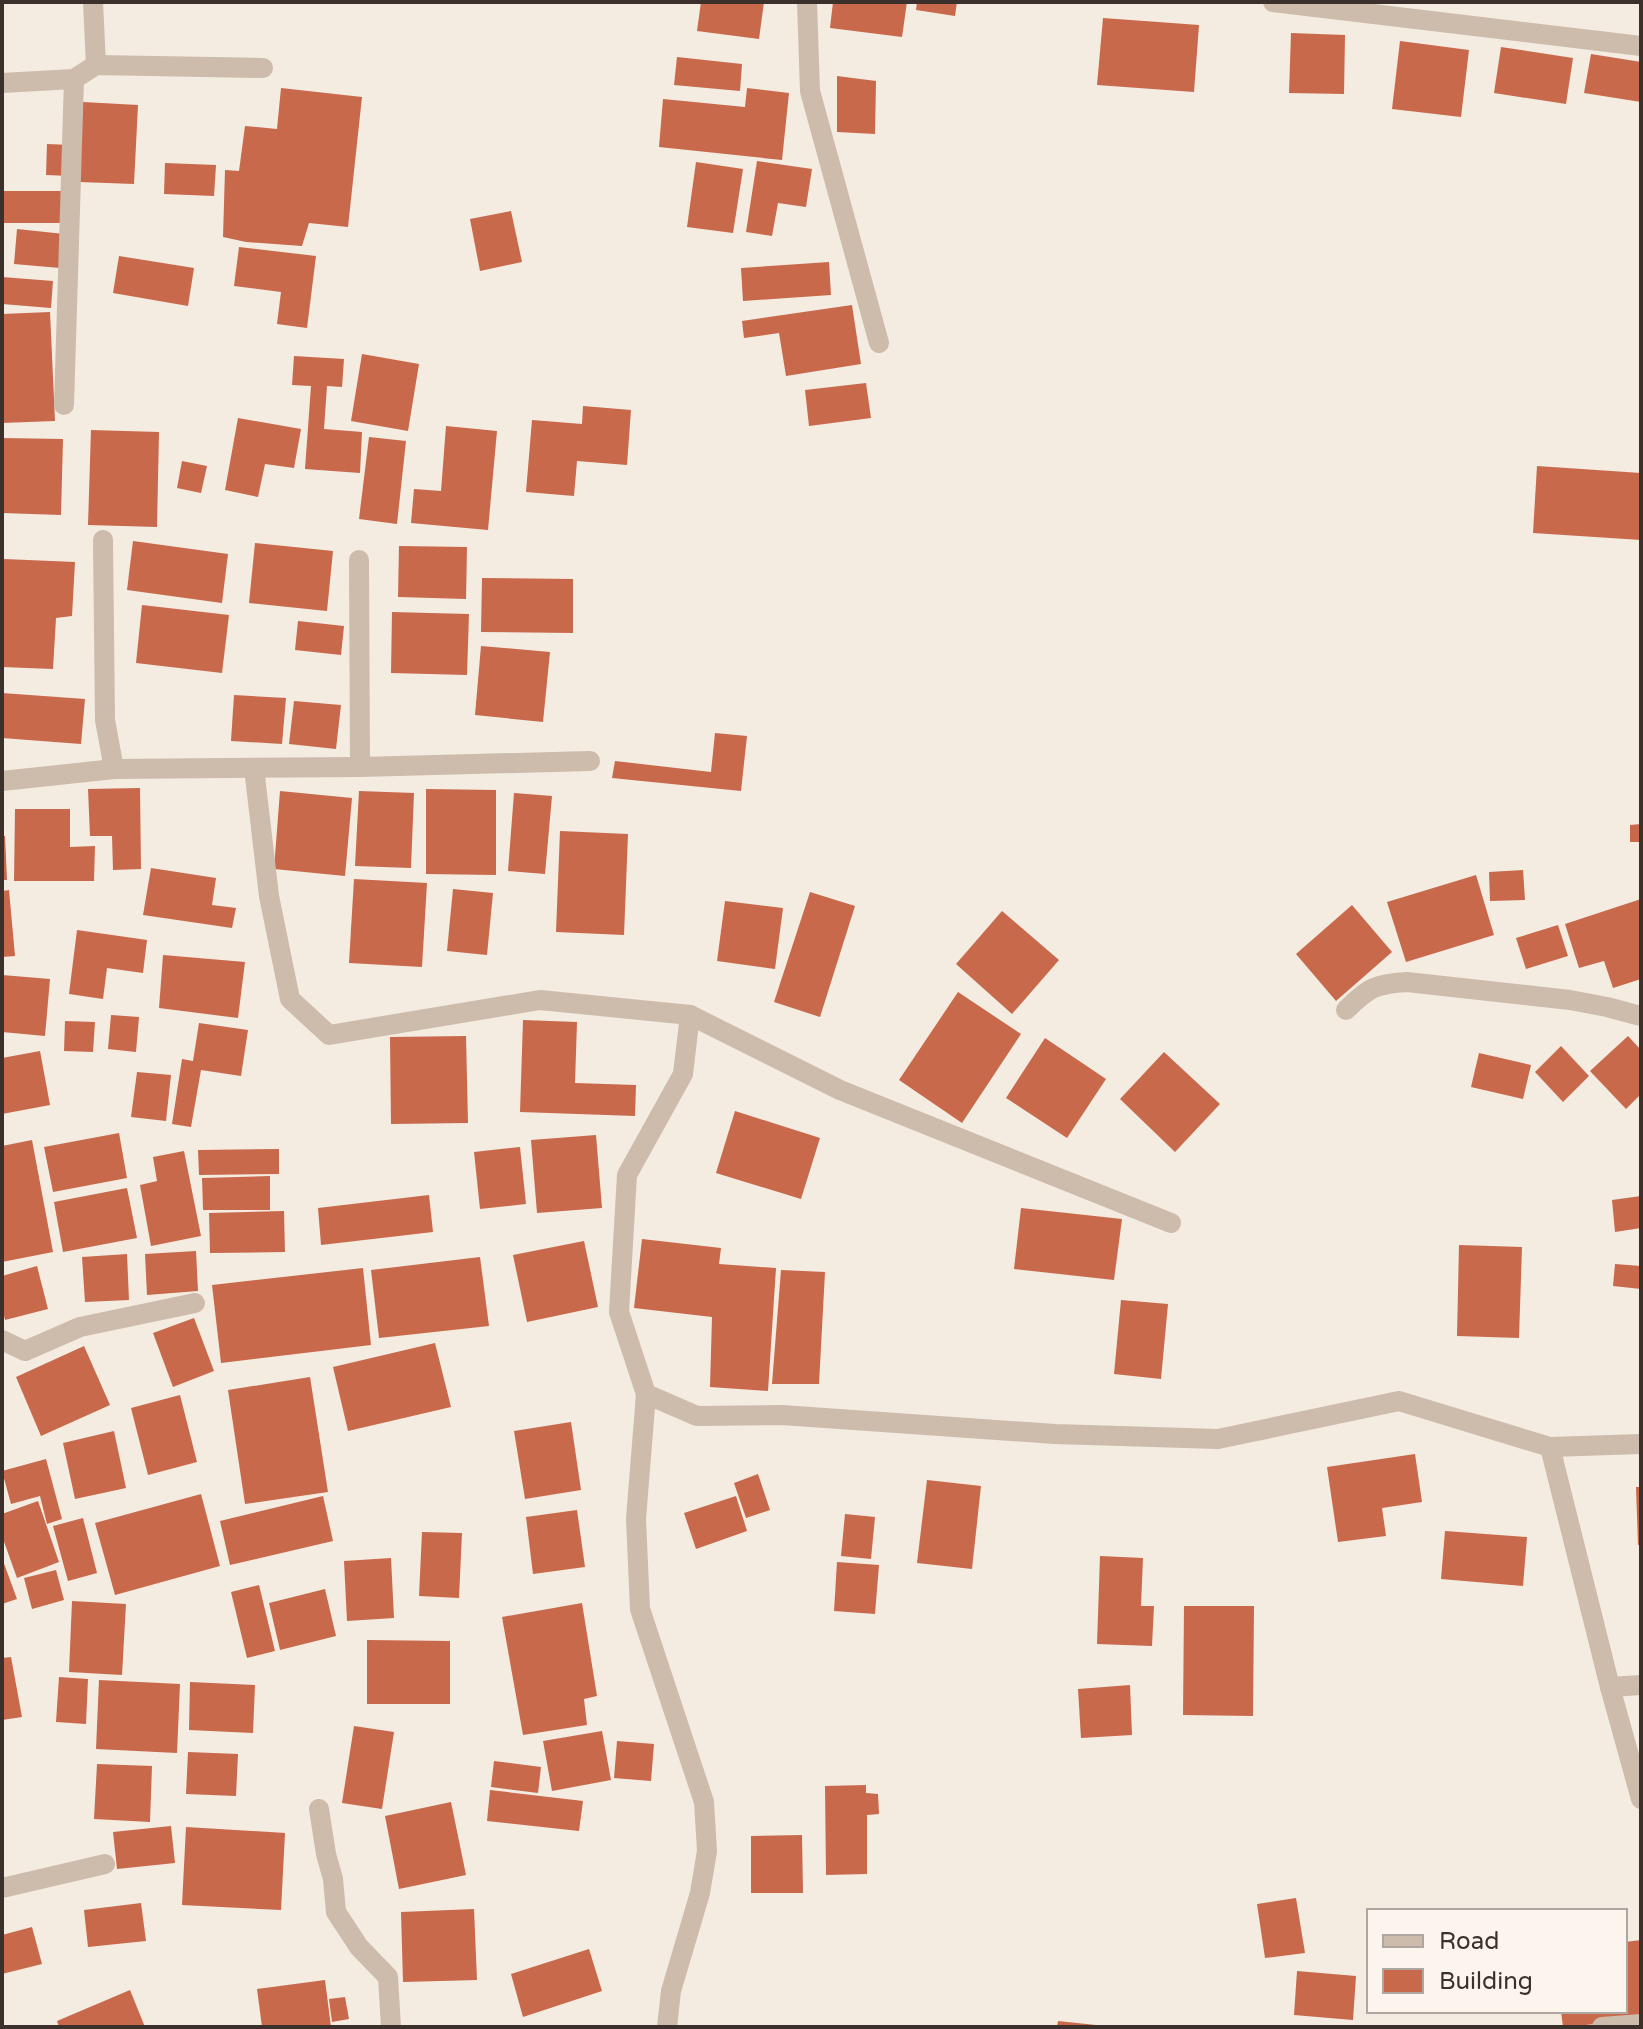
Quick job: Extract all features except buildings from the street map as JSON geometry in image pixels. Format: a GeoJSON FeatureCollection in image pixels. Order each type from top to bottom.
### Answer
{"type":"FeatureCollection","features":[{"type":"Feature","properties":{"kind":"street"},"geometry":{"type":"LineString","coordinates":[[93,2],[96,65]]}},
{"type":"Feature","properties":{"kind":"street"},"geometry":{"type":"LineString","coordinates":[[807,2],[810,91],[879,343]]}},
{"type":"Feature","properties":{"kind":"street"},"geometry":{"type":"LineString","coordinates":[[1273,2],[1641,46]]}},
{"type":"Feature","properties":{"kind":"street"},"geometry":{"type":"LineString","coordinates":[[2,83],[74,79],[96,65],[263,68]]}},
{"type":"Feature","properties":{"kind":"street"},"geometry":{"type":"LineString","coordinates":[[64,405],[74,79]]}},
{"type":"Feature","properties":{"kind":"street"},"geometry":{"type":"LineString","coordinates":[[103,540],[105,720],[114,769]]}},
{"type":"Feature","properties":{"kind":"street"},"geometry":{"type":"LineString","coordinates":[[359,560],[360,767]]}},
{"type":"Feature","properties":{"kind":"street"},"geometry":{"type":"LineString","coordinates":[[2,781],[114,769],[590,761]]}},
{"type":"Feature","properties":{"kind":"street"},"geometry":{"type":"LineString","coordinates":[[254,768],[269,896],[290,999],[329,1035],[540,1000],[690,1015],[840,1090],[1171,1223]]}},
{"type":"Feature","properties":{"kind":"street"},"geometry":{"type":"LineString","coordinates":[[1346,1010],[1362,994],[1381,984],[1407,982],[1570,1000],[1641,1016]]}},
{"type":"Feature","properties":{"kind":"street"},"geometry":{"type":"LineString","coordinates":[[667,2027],[671,1991],[700,1893],[707,1851],[704,1802],[640,1609],[636,1519],[646,1394],[619,1312],[627,1175],[683,1074],[690,1015]]}},
{"type":"Feature","properties":{"kind":"street"},"geometry":{"type":"LineString","coordinates":[[2,1340],[25,1351],[80,1327],[195,1303]]}},
{"type":"Feature","properties":{"kind":"street"},"geometry":{"type":"LineString","coordinates":[[646,1394],[697,1416],[782,1415],[1055,1434],[1218,1439],[1399,1401],[1550,1447],[1641,1444]]}},
{"type":"Feature","properties":{"kind":"street"},"geometry":{"type":"LineString","coordinates":[[1550,1447],[1641,1799]]}},
{"type":"Feature","properties":{"kind":"street"},"geometry":{"type":"LineString","coordinates":[[1610,1687],[1641,1685]]}},
{"type":"Feature","properties":{"kind":"street"},"geometry":{"type":"LineString","coordinates":[[319,1809],[333,1879],[336,1912],[359,1947],[388,1977],[391,2027]]}},
{"type":"Feature","properties":{"kind":"street"},"geometry":{"type":"LineString","coordinates":[[2,1888],[105,1864]]}},
{"type":"Feature","properties":{"kind":"street"},"geometry":{"type":"LineString","coordinates":[[1602,2027],[1641,2024]]}}]}
